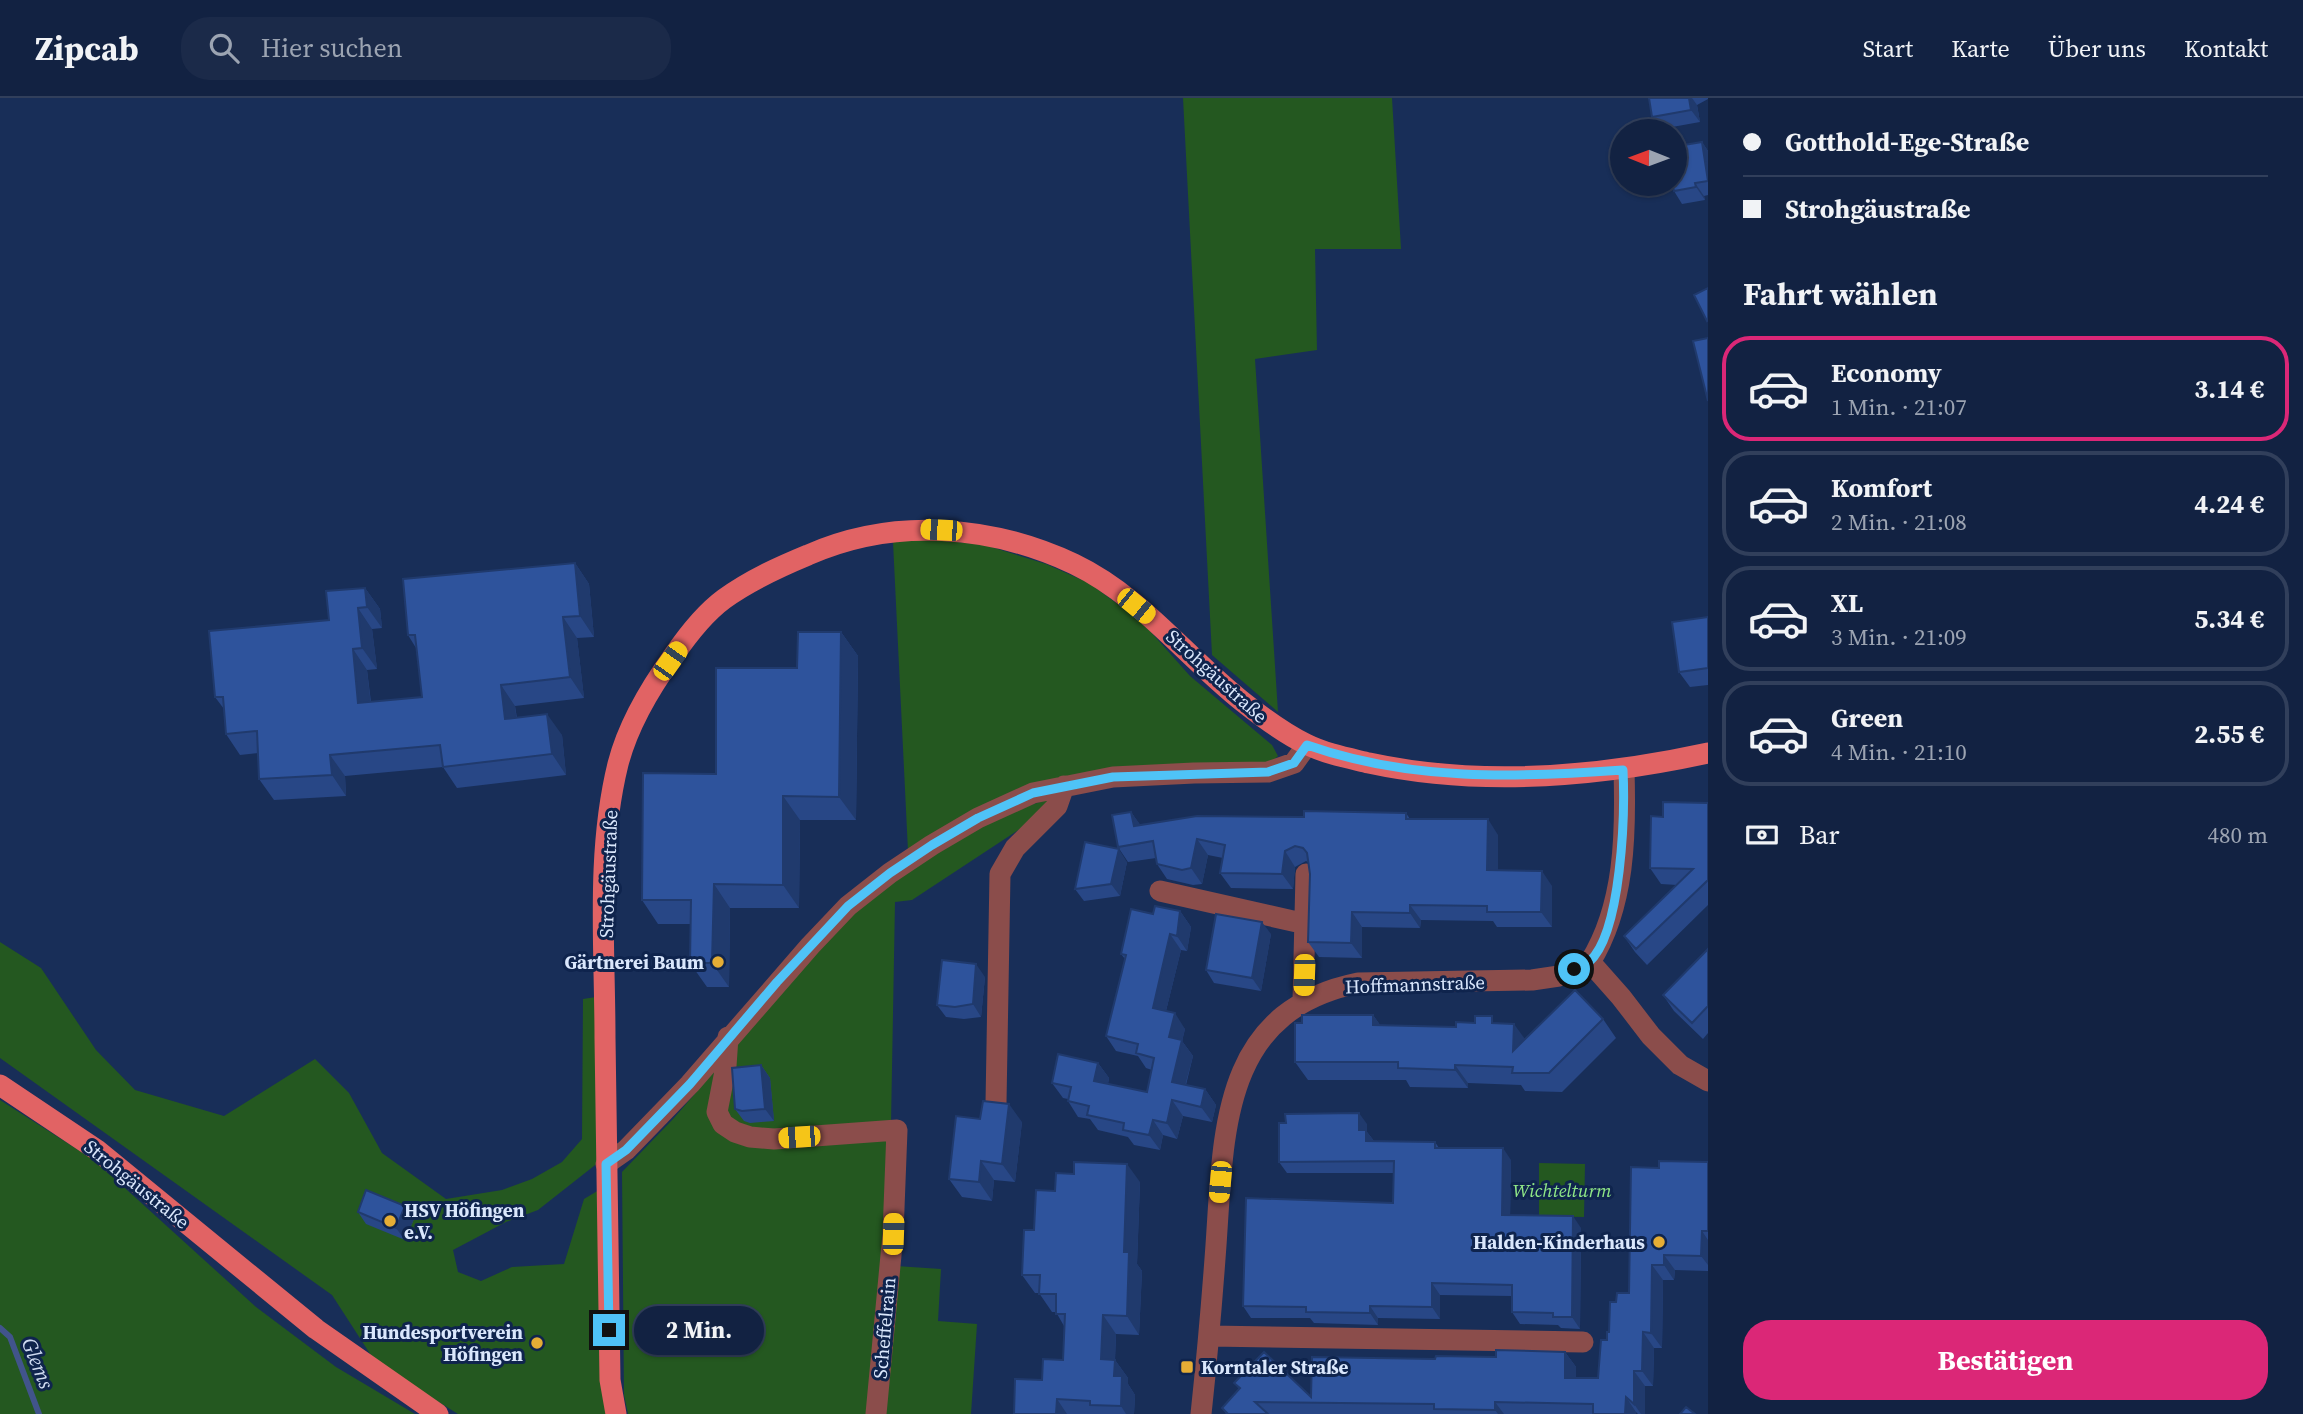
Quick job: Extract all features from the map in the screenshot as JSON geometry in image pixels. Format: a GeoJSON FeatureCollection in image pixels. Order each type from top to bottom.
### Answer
{"type":"FeatureCollection","features":[{"type":"Feature","properties":{"kind":"main road","name":"Strohgäustraße"},"geometry":{"type":"LineString","coordinates":[[616,1414],[610,1380],[606,1164],[605,874],[608,817],[619,761],[637,714],[657,678],[682,643],[721,601],[773,570],[818,550],[854,539],[918,529],[964,532],[1028,545],[1078,566],[1121,594],[1165,629],[1238,698],[1274,726],[1307,745],[1342,757],[1393,768],[1455,775],[1553,776],[1623,770],[1708,753]]}},
{"type":"Feature","properties":{"kind":"main road","name":"Strohgäustraße"},"geometry":{"type":"LineString","coordinates":[[0,1086],[97,1150],[316,1329],[438,1414]]}},
{"type":"Feature","properties":{"kind":"street"},"geometry":{"type":"LineString","coordinates":[[606,1164],[626,1150],[690,1084],[728,1037],[848,906],[890,873],[978,818],[1033,793],[1113,777],[1268,772],[1294,763],[1307,745]]}},
{"type":"Feature","properties":{"kind":"street"},"geometry":{"type":"LineString","coordinates":[[1623,770],[1625,811],[1613,913],[1590,962],[1651,1036],[1680,1065],[1708,1080]]}},
{"type":"Feature","properties":{"kind":"street"},"geometry":{"type":"LineString","coordinates":[[996,1103],[1000,874],[1015,848],[1057,806],[1064,786]]}},
{"type":"Feature","properties":{"kind":"street"},"geometry":{"type":"LineString","coordinates":[[1303,1001],[1306,874]]}},
{"type":"Feature","properties":{"kind":"street"},"geometry":{"type":"LineString","coordinates":[[1160,891],[1306,923]]}},
{"type":"Feature","properties":{"kind":"street","name":"Hoffmannstraße"},"geometry":{"type":"LineString","coordinates":[[1201,1414],[1210,1336],[1222,1159],[1231,1101],[1243,1066],[1278,1018],[1303,1001],[1330,989],[1358,983],[1532,980],[1559,976],[1590,962]]}},
{"type":"Feature","properties":{"kind":"street","name":"Scheffelrain"},"geometry":{"type":"LineString","coordinates":[[728,1037],[726,1066],[717,1112],[723,1124],[735,1132],[750,1137],[774,1139],[897,1130],[893,1234],[876,1414]]}},
{"type":"Feature","properties":{"kind":"street"},"geometry":{"type":"LineString","coordinates":[[1210,1336],[1583,1342]]}},
{"type":"Feature","properties":{"kind":"green space"},"geometry":{"type":"Polygon","coordinates":[[[1183,98],[1392,98],[1401,249],[1315,249],[1317,350],[1255,359],[1278,712],[1212,655],[1183,98]]]}},
{"type":"Feature","properties":{"kind":"green space"},"geometry":{"type":"Polygon","coordinates":[[[928,539],[985,545],[1046,564],[1089,583],[1142,622],[1190,676],[1272,745],[1278,756],[1268,765],[1094,773],[908,851],[893,542],[928,539]]]}},
{"type":"Feature","properties":{"kind":"green space"},"geometry":{"type":"Polygon","coordinates":[[[1049,799],[1038,817],[912,900],[895,902],[891,1124],[896,1266],[941,1269],[938,1321],[977,1324],[971,1414],[628,1414],[624,1395],[622,1172],[674,1118],[855,912],[892,881],[976,823],[1049,799]]]}},
{"type":"Feature","properties":{"kind":"green space"},"geometry":{"type":"Polygon","coordinates":[[[0,942],[41,968],[96,1050],[135,1090],[224,1116],[315,1059],[349,1093],[382,1153],[446,1199],[502,1190],[532,1179],[562,1162],[582,1139],[583,999],[596,997],[599,1162],[538,1210],[506,1222],[453,1250],[458,1272],[481,1281],[512,1267],[564,1264],[584,1199],[599,1190],[608,1414],[458,1414],[376,1363],[332,1295],[0,1058],[0,942]]]}},
{"type":"Feature","properties":{"kind":"green space"},"geometry":{"type":"Polygon","coordinates":[[[0,1100],[94,1160],[256,1307],[336,1367],[415,1414],[0,1414],[0,1100]]]}},
{"type":"Feature","properties":{"kind":"green space","name":"Wichtelturm"},"geometry":{"type":"Polygon","coordinates":[[[1539,1163],[1585,1164],[1584,1217],[1539,1216],[1539,1163]]]}},
{"type":"Feature","properties":{"kind":"building"},"geometry":{"type":"Polygon","coordinates":[[[1649,98],[1689,98],[1691,110],[1652,117],[1649,98]]]}},
{"type":"Feature","properties":{"kind":"building"},"geometry":{"type":"Polygon","coordinates":[[[1702,142],[1708,181],[1695,183],[1696,187],[1687,189],[1687,144],[1702,142]]]}},
{"type":"Feature","properties":{"kind":"building"},"geometry":{"type":"Polygon","coordinates":[[[1708,288],[1708,320],[1707,321],[1694,295],[1708,288]]]}},
{"type":"Feature","properties":{"kind":"building"},"geometry":{"type":"Polygon","coordinates":[[[1708,338],[1708,401],[1693,341],[1708,338]]]}},
{"type":"Feature","properties":{"kind":"building"},"geometry":{"type":"Polygon","coordinates":[[[575,563],[580,616],[563,617],[570,677],[501,685],[505,719],[547,714],[552,754],[443,767],[440,745],[330,755],[332,775],[259,779],[257,731],[226,734],[223,697],[215,697],[209,631],[329,620],[326,591],[365,588],[367,607],[358,608],[362,648],[353,649],[358,703],[422,697],[415,635],[408,635],[403,579],[575,563]]]}},
{"type":"Feature","properties":{"kind":"building"},"geometry":{"type":"Polygon","coordinates":[[[1708,617],[1708,668],[1679,672],[1672,622],[1708,617]]]}},
{"type":"Feature","properties":{"kind":"building"},"geometry":{"type":"Polygon","coordinates":[[[798,632],[841,632],[839,797],[783,796],[783,885],[714,884],[712,963],[690,963],[691,900],[642,900],[643,773],[716,774],[716,668],[797,668],[798,632]]]}},
{"type":"Feature","properties":{"kind":"building"},"geometry":{"type":"Polygon","coordinates":[[[1663,802],[1708,803],[1708,880],[1636,949],[1624,936],[1693,869],[1650,868],[1651,816],[1663,817],[1663,802]]]}},
{"type":"Feature","properties":{"kind":"building"},"geometry":{"type":"Polygon","coordinates":[[[1304,811],[1406,813],[1406,819],[1488,819],[1487,870],[1542,871],[1541,912],[1487,912],[1487,906],[1410,905],[1410,913],[1352,912],[1351,943],[1308,942],[1310,874],[1307,853],[1303,848],[1295,846],[1285,851],[1282,874],[1220,873],[1225,845],[1197,839],[1191,868],[1182,870],[1157,864],[1153,841],[1118,847],[1112,815],[1131,812],[1134,826],[1197,816],[1304,817],[1304,811]]]}},
{"type":"Feature","properties":{"kind":"building"},"geometry":{"type":"Polygon","coordinates":[[[1085,842],[1119,849],[1111,884],[1075,889],[1085,842]]]}},
{"type":"Feature","properties":{"kind":"building"},"geometry":{"type":"Polygon","coordinates":[[[1155,906],[1180,911],[1177,936],[1170,934],[1153,1008],[1175,1013],[1169,1037],[1182,1040],[1172,1082],[1205,1089],[1201,1107],[1172,1100],[1167,1123],[1153,1120],[1149,1135],[1123,1130],[1124,1123],[1087,1115],[1089,1106],[1068,1101],[1071,1087],[1052,1083],[1058,1054],[1098,1063],[1094,1081],[1147,1092],[1154,1058],[1136,1053],[1138,1044],[1106,1036],[1126,955],[1121,954],[1131,909],[1153,914],[1155,906]]]}},
{"type":"Feature","properties":{"kind":"building"},"geometry":{"type":"Polygon","coordinates":[[[1216,914],[1262,922],[1252,978],[1206,970],[1216,914]]]}},
{"type":"Feature","properties":{"kind":"building"},"geometry":{"type":"Polygon","coordinates":[[[1708,949],[1708,1006],[1692,1023],[1663,995],[1708,949]]]}},
{"type":"Feature","properties":{"kind":"building"},"geometry":{"type":"Polygon","coordinates":[[[942,960],[976,964],[973,1004],[955,1007],[937,1005],[942,960]]]}},
{"type":"Feature","properties":{"kind":"building"},"geometry":{"type":"Polygon","coordinates":[[[1575,990],[1603,1019],[1549,1073],[1512,1073],[1513,1067],[1455,1065],[1455,1070],[1398,1068],[1398,1062],[1295,1062],[1295,1023],[1302,1023],[1302,1015],[1373,1015],[1373,1025],[1456,1027],[1456,1022],[1475,1023],[1475,1016],[1492,1016],[1492,1023],[1514,1024],[1513,1051],[1575,990]]]}},
{"type":"Feature","properties":{"kind":"building"},"geometry":{"type":"Polygon","coordinates":[[[761,1065],[765,1109],[735,1109],[732,1068],[761,1065]]]}},
{"type":"Feature","properties":{"kind":"building"},"geometry":{"type":"Polygon","coordinates":[[[983,1101],[1009,1104],[1002,1164],[981,1161],[979,1182],[949,1179],[956,1116],[980,1119],[983,1101]]]}},
{"type":"Feature","properties":{"kind":"building"},"geometry":{"type":"Polygon","coordinates":[[[1359,1113],[1359,1130],[1366,1130],[1366,1141],[1435,1142],[1435,1148],[1503,1148],[1502,1215],[1573,1216],[1572,1317],[1553,1317],[1553,1313],[1512,1312],[1512,1285],[1432,1283],[1432,1307],[1370,1306],[1370,1313],[1306,1312],[1306,1307],[1243,1306],[1246,1198],[1393,1203],[1394,1161],[1279,1162],[1279,1123],[1286,1123],[1285,1114],[1359,1113]]]}},
{"type":"Feature","properties":{"kind":"building"},"geometry":{"type":"Polygon","coordinates":[[[1659,1161],[1708,1162],[1708,1231],[1702,1231],[1701,1256],[1664,1255],[1664,1265],[1652,1265],[1651,1333],[1643,1332],[1642,1371],[1634,1371],[1634,1404],[1626,1397],[1625,1414],[1593,1414],[1593,1404],[1495,1402],[1495,1410],[1434,1409],[1434,1404],[1255,1402],[1268,1414],[1228,1414],[1222,1408],[1240,1388],[1234,1383],[1264,1352],[1311,1397],[1312,1357],[1435,1359],[1436,1356],[1496,1357],[1496,1350],[1565,1352],[1565,1378],[1598,1378],[1601,1340],[1607,1340],[1609,1332],[1610,1302],[1616,1302],[1617,1293],[1629,1293],[1631,1167],[1659,1168],[1659,1161]]]}},
{"type":"Feature","properties":{"kind":"building"},"geometry":{"type":"Polygon","coordinates":[[[1074,1162],[1127,1164],[1124,1252],[1129,1252],[1127,1316],[1103,1315],[1101,1359],[1115,1360],[1114,1376],[1122,1376],[1121,1406],[1090,1405],[1090,1401],[1057,1399],[1056,1414],[1014,1414],[1015,1379],[1042,1380],[1043,1359],[1063,1360],[1065,1314],[1056,1314],[1056,1294],[1039,1294],[1040,1275],[1022,1275],[1024,1230],[1034,1230],[1036,1190],[1055,1191],[1056,1173],[1074,1174],[1074,1162]]]}},
{"type":"Feature","properties":{"kind":"building"},"geometry":{"type":"Polygon","coordinates":[[[366,1190],[405,1206],[396,1228],[358,1212],[366,1190]]]}},
{"type":"Feature","properties":{"kind":"building"},"geometry":{"type":"Polygon","coordinates":[[[1686,1407],[1695,1414],[1680,1414],[1686,1407]]]}},
{"type":"Feature","properties":{"kind":"waterway","name":"Glems"},"geometry":{"type":"LineString","coordinates":[[0,1328],[10,1337],[39,1414]]}},
{"type":"Feature","properties":{"kind":"place","name":"Gärtnerei Baum"},"geometry":{"type":"Point","coordinates":[718,962]}},
{"type":"Feature","properties":{"kind":"place","name":"HSV Höfingen e.V."},"geometry":{"type":"Point","coordinates":[390,1221]}},
{"type":"Feature","properties":{"kind":"place","name":"Halden-Kinderhaus"},"geometry":{"type":"Point","coordinates":[1659,1242]}},
{"type":"Feature","properties":{"kind":"place","name":"Hundesportverein Höfingen"},"geometry":{"type":"Point","coordinates":[537,1343]}},
{"type":"Feature","properties":{"kind":"place","name":"Korntaler Straße"},"geometry":{"type":"Point","coordinates":[1187,1367]}},
{"type":"Feature","properties":{"kind":"route"},"geometry":{"type":"LineString","coordinates":[[609,1330],[606,1164],[626,1150],[690,1084],[728,1037],[848,906],[932,845],[978,818],[1033,793],[1113,777],[1268,772],[1294,763],[1307,745],[1342,757],[1393,768],[1455,775],[1553,776],[1623,770],[1625,811],[1613,913],[1590,962],[1574,969]]}}]}
